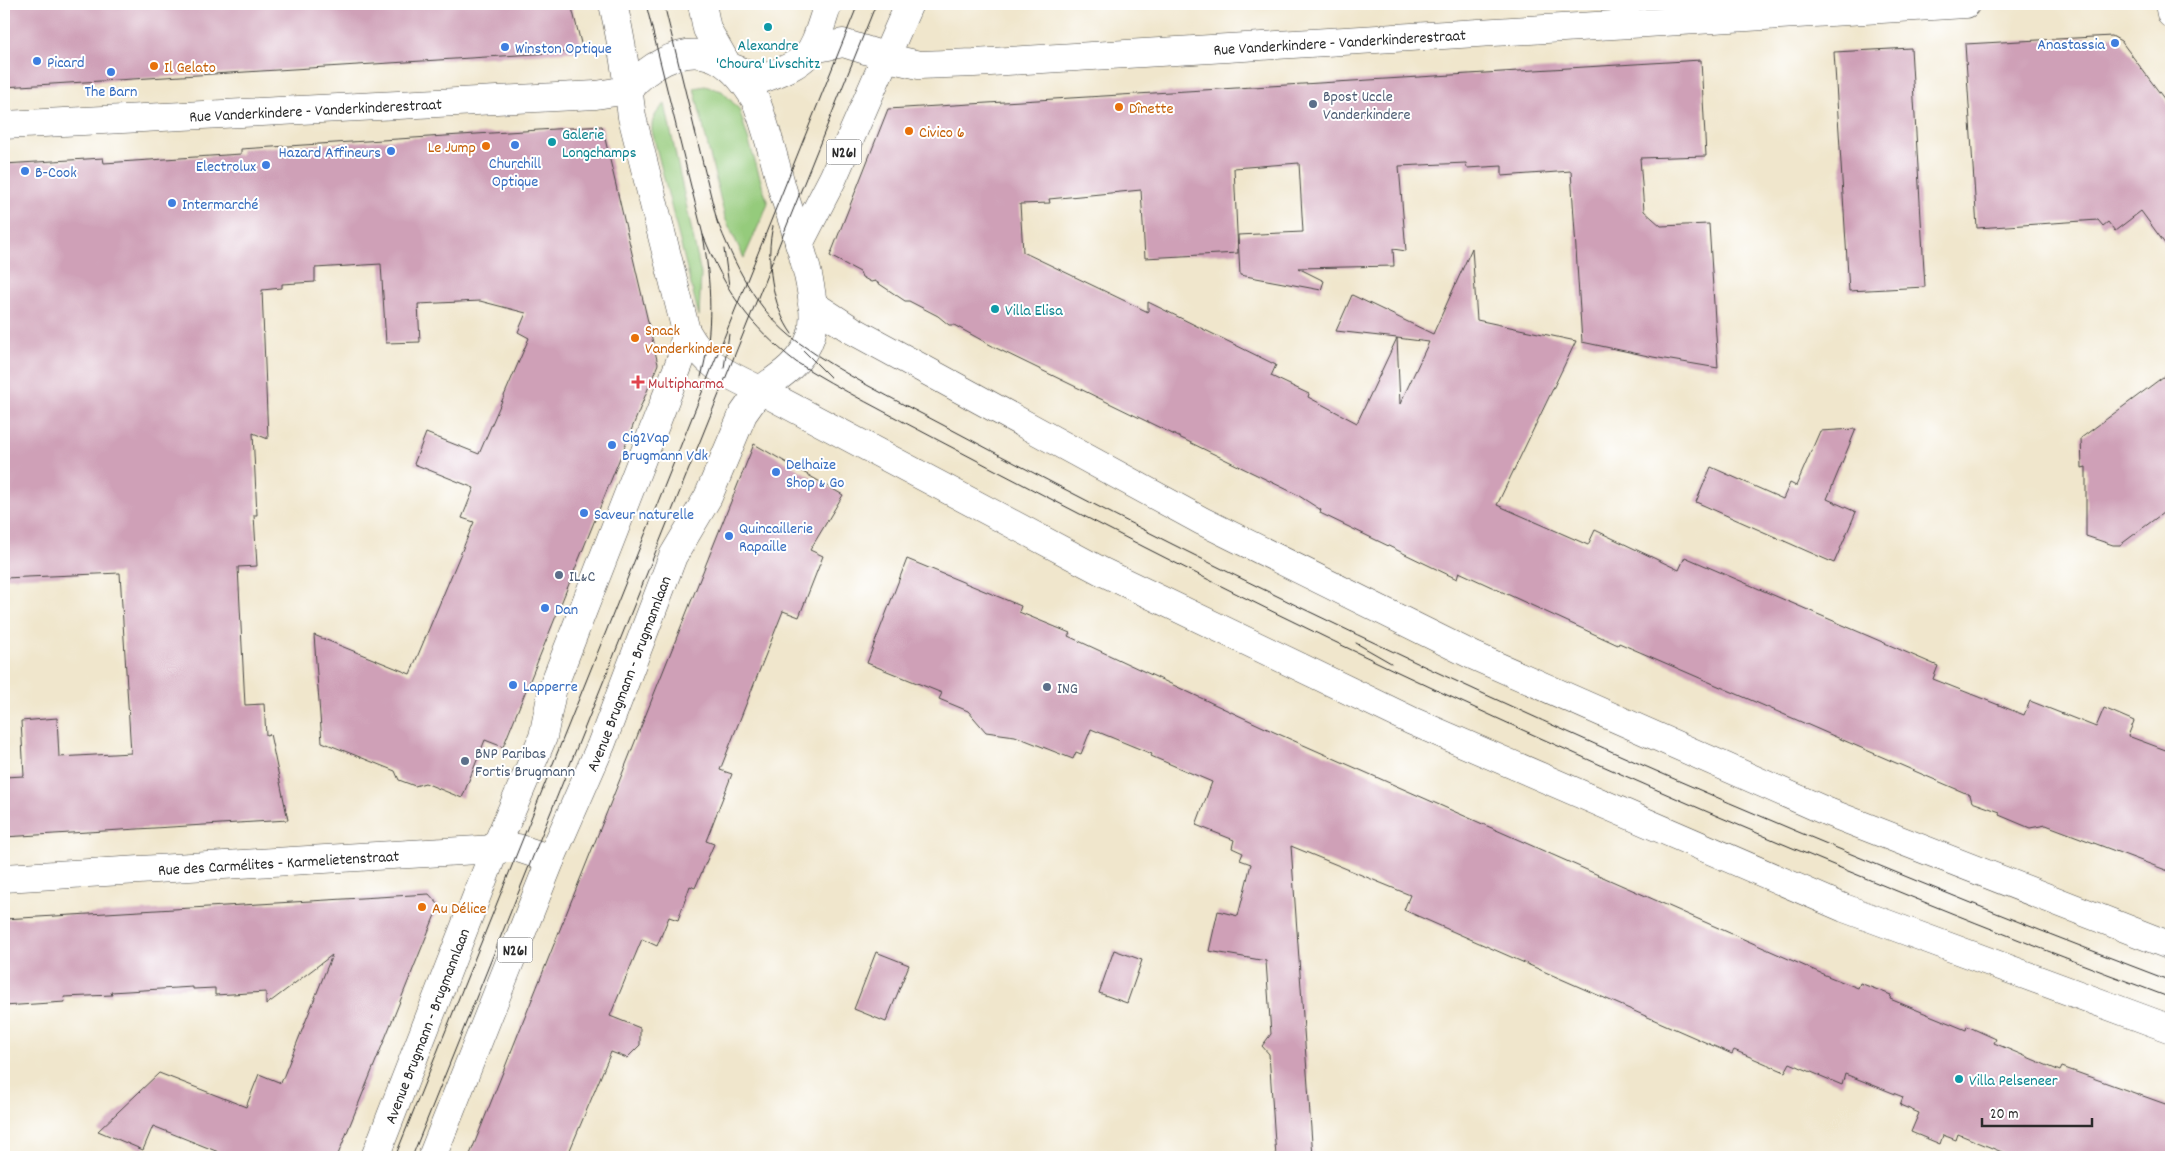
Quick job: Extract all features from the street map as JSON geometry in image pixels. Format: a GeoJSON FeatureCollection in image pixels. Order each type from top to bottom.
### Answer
{"type":"FeatureCollection","features":[{"type":"Feature","properties":{"kind":"main road"},"geometry":{"type":"LineString","coordinates":[[613,4],[625,62],[632,116],[686,331],[696,350],[723,373],[760,390],[1101,572],[1412,721],[1844,908],[2171,1029]]}},
{"type":"Feature","properties":{"kind":"main road"},"geometry":{"type":"LineString","coordinates":[[702,4],[707,29],[728,66]]}},
{"type":"Feature","properties":{"kind":"main road"},"geometry":{"type":"LineString","coordinates":[[628,90],[638,78],[656,65],[676,57],[694,54],[709,55],[728,66],[762,79],[795,67],[813,49],[828,4]]}},
{"type":"Feature","properties":{"kind":"main road","name":"N261"},"geometry":{"type":"LineString","coordinates":[[799,244],[833,178],[908,4]]}},
{"type":"Feature","properties":{"kind":"main road","name":"Rue Vanderkindere - Vanderkinderestraat"},"geometry":{"type":"LineString","coordinates":[[813,49],[843,43],[884,57],[919,64],[974,63],[1966,4]]}},
{"type":"Feature","properties":{"kind":"main road"},"geometry":{"type":"LineString","coordinates":[[2169,4],[2171,14]]}},
{"type":"Feature","properties":{"kind":"main road","name":"Avenue Brugmann - Brugmannlaan"},"geometry":{"type":"LineString","coordinates":[[432,1157],[551,859],[600,745],[673,556],[708,497],[743,414],[760,390],[796,362],[806,347],[813,324],[812,304],[799,244],[759,109],[746,82],[728,66]]}},
{"type":"Feature","properties":{"kind":"main road","name":"Rue Vanderkindere - Vanderkinderestraat"},"geometry":{"type":"LineString","coordinates":[[4,125],[596,94],[628,90]]}},
{"type":"Feature","properties":{"kind":"main road"},"geometry":{"type":"LineString","coordinates":[[812,304],[852,330],[1202,521],[1472,655],[1828,812],[2171,946]]}},
{"type":"Feature","properties":{"kind":"main road","name":"Avenue Brugmann - Brugmannlaan"},"geometry":{"type":"LineString","coordinates":[[375,1157],[495,849],[543,737],[553,687],[681,359],[686,331]]}},
{"type":"Feature","properties":{"kind":"main road","name":"Rue des Carmélites - Karmelietenstraat"},"geometry":{"type":"LineString","coordinates":[[4,878],[518,848],[551,859]]}},
{"type":"Feature","properties":{"kind":"green space"},"geometry":{"type":"Polygon","coordinates":[[[705,86],[722,91],[739,109],[768,204],[744,258],[725,218],[694,88],[705,86]]]}},
{"type":"Feature","properties":{"kind":"green space"},"geometry":{"type":"Polygon","coordinates":[[[665,104],[701,274],[699,316],[652,131],[652,123],[655,116],[665,104]]]}},
{"type":"Feature","properties":{"kind":"building"},"geometry":{"type":"Polygon","coordinates":[[[4,4],[571,4],[583,51],[4,87],[4,4]]]}},
{"type":"Feature","properties":{"kind":"building"},"geometry":{"type":"Polygon","coordinates":[[[2112,36],[2121,41],[2171,108],[2171,252],[2141,211],[2115,231],[2108,222],[2103,226],[2098,220],[1977,228],[1965,44],[2112,36]]]}},
{"type":"Feature","properties":{"kind":"building"},"geometry":{"type":"Polygon","coordinates":[[[1911,48],[1925,287],[1849,291],[1834,52],[1911,48]]]}},
{"type":"Feature","properties":{"kind":"building"},"geometry":{"type":"Polygon","coordinates":[[[1701,60],[1706,156],[1640,158],[1644,211],[1661,226],[1709,224],[1718,368],[1582,342],[1571,171],[1502,176],[1502,166],[1467,168],[1466,163],[1399,166],[1406,251],[1393,249],[1394,266],[1298,268],[1324,281],[1321,290],[1240,275],[1238,235],[1303,232],[1299,163],[1234,168],[1238,253],[1145,258],[1141,190],[1049,199],[1050,203],[1020,204],[1023,252],[1148,312],[1148,302],[1276,365],[1271,376],[1309,394],[1308,397],[1357,423],[1397,338],[1336,331],[1352,295],[1433,334],[1472,248],[1477,320],[1576,341],[1497,505],[1588,545],[1595,530],[1679,570],[1685,557],[1938,666],[1933,679],[2024,715],[2030,701],[2096,727],[2104,708],[2134,721],[2128,736],[2171,752],[2171,872],[2046,825],[2030,828],[1999,815],[2000,812],[1972,802],[1970,795],[1619,643],[1618,645],[1459,572],[1457,579],[1320,513],[1321,510],[1296,494],[996,348],[954,325],[949,325],[938,316],[909,301],[905,301],[875,281],[871,282],[862,277],[860,272],[830,256],[888,109],[1701,60]],[[1397,338],[1400,404],[1429,342],[1397,338]]]}},
{"type":"Feature","properties":{"kind":"building"},"geometry":{"type":"Polygon","coordinates":[[[602,126],[658,364],[503,747],[485,740],[462,798],[425,783],[415,786],[399,780],[395,771],[322,742],[314,635],[410,674],[474,522],[462,518],[474,488],[414,464],[426,433],[479,454],[529,338],[518,332],[526,313],[480,301],[418,304],[420,342],[386,343],[381,264],[315,268],[315,282],[282,284],[282,288],[262,290],[268,439],[253,433],[257,515],[254,515],[257,566],[238,567],[245,705],[264,704],[266,735],[270,734],[288,820],[4,837],[4,777],[24,776],[21,721],[57,718],[59,757],[131,753],[120,573],[4,578],[4,300],[7,300],[4,250],[4,164],[103,158],[104,163],[241,154],[241,149],[602,126]]]}},
{"type":"Feature","properties":{"kind":"building"},"geometry":{"type":"Polygon","coordinates":[[[2171,371],[2171,507],[2120,545],[2113,545],[2086,536],[2086,467],[2082,468],[2081,438],[2171,371]]]}},
{"type":"Feature","properties":{"kind":"building"},"geometry":{"type":"Polygon","coordinates":[[[1856,429],[1827,499],[1856,512],[1834,563],[1696,502],[1711,467],[1783,499],[1790,483],[1796,486],[1820,431],[1856,429]]]}},
{"type":"Feature","properties":{"kind":"building"},"geometry":{"type":"Polygon","coordinates":[[[754,444],[843,495],[810,550],[823,556],[799,617],[783,611],[720,770],[732,774],[706,841],[714,844],[695,888],[690,886],[678,920],[669,917],[657,946],[642,939],[610,1016],[640,1028],[640,1045],[627,1058],[611,1052],[567,1157],[469,1157],[754,444]]]}},
{"type":"Feature","properties":{"kind":"building"},"geometry":{"type":"Polygon","coordinates":[[[907,559],[1021,606],[1019,612],[1070,633],[1068,636],[1274,732],[1825,975],[1858,988],[1860,983],[1891,995],[1890,999],[1966,1030],[1967,1026],[1996,1039],[1994,1043],[2060,1071],[2062,1067],[2171,1106],[2171,1157],[2014,1157],[1958,1134],[1956,1140],[1943,1135],[1940,1144],[1911,1132],[1919,1113],[1900,1105],[1903,1097],[1845,1074],[1842,1085],[1790,1063],[1785,1072],[1734,1050],[1732,1054],[1404,910],[1410,895],[1291,846],[1313,1157],[1276,1157],[1269,1054],[1262,1046],[1271,1034],[1266,961],[1209,951],[1218,911],[1238,916],[1251,864],[1240,860],[1243,853],[1232,848],[1234,840],[1196,825],[1212,782],[1151,756],[1152,754],[1091,729],[1081,754],[1076,752],[1073,759],[1015,736],[986,732],[968,711],[939,699],[942,693],[867,663],[907,559]]]}},
{"type":"Feature","properties":{"kind":"building"},"geometry":{"type":"Polygon","coordinates":[[[429,894],[439,905],[337,1157],[231,1157],[153,1126],[143,1150],[98,1131],[159,1073],[246,1107],[259,1074],[281,1083],[332,955],[266,1005],[266,992],[215,995],[215,988],[193,989],[193,987],[111,992],[112,995],[64,997],[65,1002],[4,1006],[4,919],[429,894]]]}},
{"type":"Feature","properties":{"kind":"building"},"geometry":{"type":"Polygon","coordinates":[[[1114,950],[1142,960],[1127,1003],[1099,993],[1114,950]]]}},
{"type":"Feature","properties":{"kind":"building"},"geometry":{"type":"Polygon","coordinates":[[[876,952],[909,965],[886,1022],[854,1009],[876,952]]]}},
{"type":"Feature","properties":{"kind":"tram line"},"geometry":{"type":"LineString","coordinates":[[646,4],[706,253],[710,306],[708,342],[701,377]]}},
{"type":"Feature","properties":{"kind":"tram line"},"geometry":{"type":"LineString","coordinates":[[664,4],[718,225]]}},
{"type":"Feature","properties":{"kind":"tram line"},"geometry":{"type":"LineString","coordinates":[[395,1157],[858,4]]}},
{"type":"Feature","properties":{"kind":"tram line"},"geometry":{"type":"LineString","coordinates":[[412,1157],[876,4]]}},
{"type":"Feature","properties":{"kind":"tram line"},"geometry":{"type":"LineString","coordinates":[[716,218],[748,286],[783,330],[815,354],[869,386],[1029,471],[1296,605],[1542,721],[1792,829],[2044,932],[2171,981]]}},
{"type":"Feature","properties":{"kind":"tram line"},"geometry":{"type":"LineString","coordinates":[[773,226],[770,253],[772,282],[779,310],[792,334]]}},
{"type":"Feature","properties":{"kind":"tram line"},"geometry":{"type":"LineString","coordinates":[[703,235],[720,274],[740,306],[764,334],[796,362],[865,402],[1015,480],[1271,611],[1524,731],[1780,843],[2040,948],[2171,998]]}},
{"type":"Feature","properties":{"kind":"tram line"},"geometry":{"type":"LineString","coordinates":[[724,249],[729,286]]}},
{"type":"Feature","properties":{"kind":"tram line"},"geometry":{"type":"LineString","coordinates":[[724,368],[729,334]]}},
{"type":"Feature","properties":{"kind":"tram line"},"geometry":{"type":"LineString","coordinates":[[802,349],[830,377]]}},
{"type":"Feature","properties":{"kind":"tram line"},"geometry":{"type":"LineString","coordinates":[[1356,643],[1391,663]]}},
{"type":"Feature","properties":{"kind":"place","name":"Alexandre 'Choura' Livschitz"},"geometry":{"type":"Point","coordinates":[768,27]}},
{"type":"Feature","properties":{"kind":"place","name":"Anastassia"},"geometry":{"type":"Point","coordinates":[2115,43]}},
{"type":"Feature","properties":{"kind":"place","name":"Winston Optique"},"geometry":{"type":"Point","coordinates":[505,47]}},
{"type":"Feature","properties":{"kind":"place","name":"Picard"},"geometry":{"type":"Point","coordinates":[37,61]}},
{"type":"Feature","properties":{"kind":"place","name":"Il Gelato"},"geometry":{"type":"Point","coordinates":[154,66]}},
{"type":"Feature","properties":{"kind":"place","name":"The Barn"},"geometry":{"type":"Point","coordinates":[111,72]}},
{"type":"Feature","properties":{"kind":"place","name":"Bpost Uccle Vanderkindere"},"geometry":{"type":"Point","coordinates":[1313,104]}},
{"type":"Feature","properties":{"kind":"place","name":"Dînette"},"geometry":{"type":"Point","coordinates":[1119,107]}},
{"type":"Feature","properties":{"kind":"place","name":"Civico 6"},"geometry":{"type":"Point","coordinates":[909,131]}},
{"type":"Feature","properties":{"kind":"place","name":"Galerie Longchamps"},"geometry":{"type":"Point","coordinates":[552,142]}},
{"type":"Feature","properties":{"kind":"place","name":"Churchill Optique"},"geometry":{"type":"Point","coordinates":[515,145]}},
{"type":"Feature","properties":{"kind":"place","name":"Le Jump"},"geometry":{"type":"Point","coordinates":[486,146]}},
{"type":"Feature","properties":{"kind":"place","name":"Hazard Affineurs"},"geometry":{"type":"Point","coordinates":[391,151]}},
{"type":"Feature","properties":{"kind":"place","name":"Electrolux"},"geometry":{"type":"Point","coordinates":[266,165]}},
{"type":"Feature","properties":{"kind":"place","name":"B-Cook"},"geometry":{"type":"Point","coordinates":[25,171]}},
{"type":"Feature","properties":{"kind":"place","name":"Intermarché"},"geometry":{"type":"Point","coordinates":[172,203]}},
{"type":"Feature","properties":{"kind":"place","name":"Villa Elisa"},"geometry":{"type":"Point","coordinates":[995,309]}},
{"type":"Feature","properties":{"kind":"place","name":"Snack Vanderkindere"},"geometry":{"type":"Point","coordinates":[635,338]}},
{"type":"Feature","properties":{"kind":"place","name":"Multipharma"},"geometry":{"type":"Point","coordinates":[638,382]}},
{"type":"Feature","properties":{"kind":"place","name":"Cig2Vap Brugmann Vdk"},"geometry":{"type":"Point","coordinates":[612,445]}},
{"type":"Feature","properties":{"kind":"place","name":"Delhaize Shop & Go"},"geometry":{"type":"Point","coordinates":[776,472]}},
{"type":"Feature","properties":{"kind":"place","name":"Saveur naturelle"},"geometry":{"type":"Point","coordinates":[584,513]}},
{"type":"Feature","properties":{"kind":"place","name":"Quincaillerie Rapaille"},"geometry":{"type":"Point","coordinates":[729,536]}},
{"type":"Feature","properties":{"kind":"place","name":"IL&C"},"geometry":{"type":"Point","coordinates":[559,575]}},
{"type":"Feature","properties":{"kind":"place","name":"Dan"},"geometry":{"type":"Point","coordinates":[545,608]}},
{"type":"Feature","properties":{"kind":"place","name":"Lapperre"},"geometry":{"type":"Point","coordinates":[513,685]}},
{"type":"Feature","properties":{"kind":"place","name":"ING"},"geometry":{"type":"Point","coordinates":[1047,687]}},
{"type":"Feature","properties":{"kind":"place","name":"BNP Paribas Fortis Brugmann"},"geometry":{"type":"Point","coordinates":[465,761]}},
{"type":"Feature","properties":{"kind":"place","name":"Au Délice"},"geometry":{"type":"Point","coordinates":[422,907]}},
{"type":"Feature","properties":{"kind":"place","name":"Villa Pelseneer"},"geometry":{"type":"Point","coordinates":[1959,1079]}}]}
